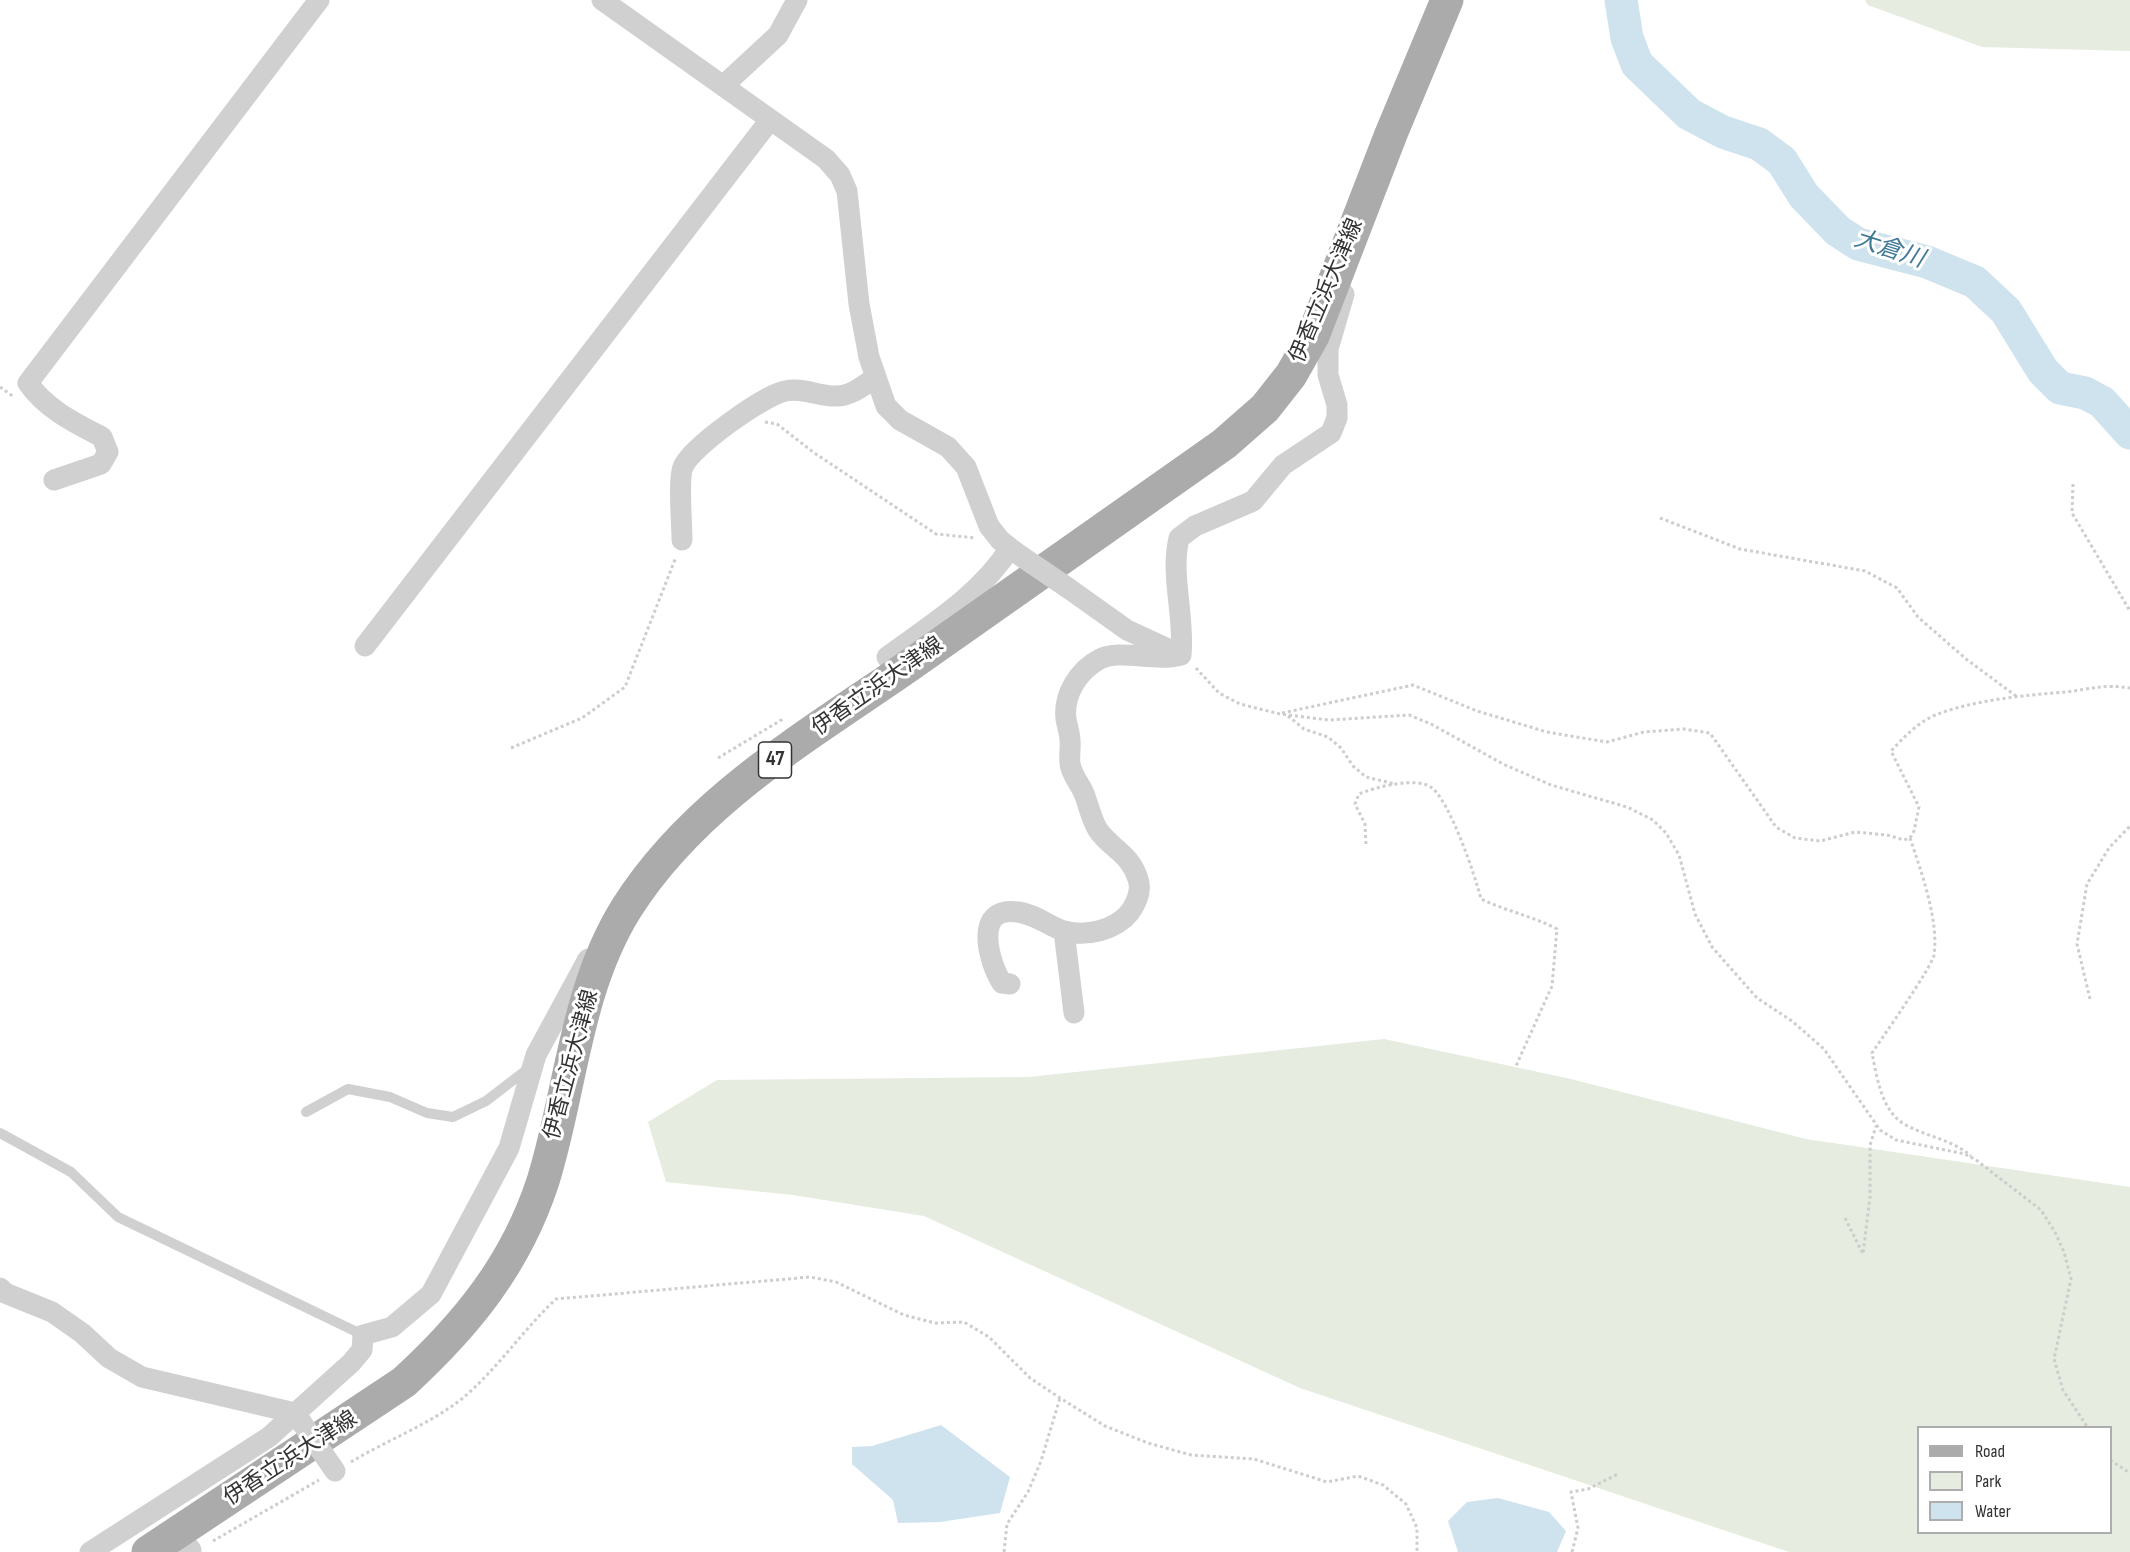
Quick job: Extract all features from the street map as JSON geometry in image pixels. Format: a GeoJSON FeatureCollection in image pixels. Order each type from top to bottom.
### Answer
{"type":"FeatureCollection","features":[{"type":"Feature","properties":{"kind":"main road","name":"伊香立浜大津線"},"geometry":{"type":"LineString","coordinates":[[148,1552],[184,1542],[404,1382],[439,1350],[480,1303],[510,1256],[542,1182],[581,1022],[602,955],[626,910],[658,864],[703,815],[737,787],[1224,444],[1265,408],[1291,375],[1313,336],[1447,0]]}},
{"type":"Feature","properties":{"kind":"street"},"geometry":{"type":"LineString","coordinates":[[54,480],[101,464],[108,452],[102,437],[70,421],[38,398],[28,383],[319,0]]}},
{"type":"Feature","properties":{"kind":"street"},"geometry":{"type":"LineString","coordinates":[[602,0],[826,159],[840,175],[847,191],[859,304],[869,357],[886,406],[900,420],[948,447],[966,467],[988,526],[1009,547],[1127,630],[1181,655]]}},
{"type":"Feature","properties":{"kind":"street"},"geometry":{"type":"LineString","coordinates":[[723,86],[778,36],[797,0]]}},
{"type":"Feature","properties":{"kind":"street"},"geometry":{"type":"LineString","coordinates":[[365,646],[770,120]]}},
{"type":"Feature","properties":{"kind":"street"},"geometry":{"type":"LineString","coordinates":[[1181,655],[1184,632],[1175,553],[1179,538],[1195,526],[1253,501],[1283,465],[1331,433],[1337,418],[1337,405],[1328,375],[1329,349],[1349,279],[1339,269]]}},
{"type":"Feature","properties":{"kind":"street"},"geometry":{"type":"LineString","coordinates":[[682,540],[681,469],[691,452],[761,400],[785,391],[806,390],[835,397],[854,392],[876,377]]}},
{"type":"Feature","properties":{"kind":"street"},"geometry":{"type":"LineString","coordinates":[[898,673],[887,657],[960,604],[993,573],[1009,547]]}},
{"type":"Feature","properties":{"kind":"street"},"geometry":{"type":"LineString","coordinates":[[1010,984],[1002,983],[992,967],[986,939],[991,922],[1003,913],[1017,911],[1043,918],[1064,931],[1108,930],[1124,920],[1137,903],[1141,886],[1135,868],[1121,850],[1098,831],[1071,768],[1066,717],[1067,702],[1073,684],[1088,668],[1102,658],[1116,655],[1166,659],[1181,655]]}},
{"type":"Feature","properties":{"kind":"street"},"geometry":{"type":"LineString","coordinates":[[1064,931],[1068,982],[1074,1013]]}},
{"type":"Feature","properties":{"kind":"street"},"geometry":{"type":"LineString","coordinates":[[90,1552],[269,1437],[351,1363],[362,1350],[363,1335],[392,1328],[431,1294],[509,1148],[534,1065],[592,952],[602,955]]}},
{"type":"Feature","properties":{"kind":"street"},"geometry":{"type":"LineString","coordinates":[[0,1288],[5,1293],[52,1312],[82,1333],[109,1358],[142,1377],[295,1413],[335,1471]]}},
{"type":"Feature","properties":{"kind":"lane"},"geometry":{"type":"LineString","coordinates":[[306,1112],[348,1089],[390,1097],[427,1113],[453,1117],[486,1101],[534,1065]]}},
{"type":"Feature","properties":{"kind":"lane"},"geometry":{"type":"LineString","coordinates":[[0,1133],[71,1172],[118,1217],[363,1335]]}},
{"type":"Feature","properties":{"kind":"path"},"geometry":{"type":"LineString","coordinates":[[761,422],[777,424],[813,452],[936,534],[1009,547]]}},
{"type":"Feature","properties":{"kind":"path"},"geometry":{"type":"LineString","coordinates":[[2073,484],[2072,513],[2130,611]]}},
{"type":"Feature","properties":{"kind":"path"},"geometry":{"type":"LineString","coordinates":[[1660,518],[1740,549],[1865,571],[1880,578],[1897,588],[1917,616],[1966,659],[2016,696]]}},
{"type":"Feature","properties":{"kind":"path"},"geometry":{"type":"LineString","coordinates":[[511,748],[582,718],[625,687],[682,540]]}},
{"type":"Feature","properties":{"kind":"path"},"geometry":{"type":"LineString","coordinates":[[1181,655],[1219,693],[1240,704],[1280,714],[1329,720],[1409,716],[1431,724],[1503,764],[1532,776],[1628,807],[1653,820],[1666,833],[1679,855],[1695,914],[1712,946],[1757,998],[1792,1021],[1824,1049],[1876,1126],[1896,1140],[1965,1154],[1976,1160]]}},
{"type":"Feature","properties":{"kind":"path"},"geometry":{"type":"LineString","coordinates":[[1280,714],[1413,685],[1477,711],[1547,732],[1607,742],[1644,732],[1684,729],[1710,733],[1776,827],[1795,838],[1820,841],[1855,832],[1887,835],[1904,840],[1910,838],[1914,831],[1918,807],[1892,752],[1909,732],[1937,714],[2016,696],[2107,685],[2130,688]]}},
{"type":"Feature","properties":{"kind":"path"},"geometry":{"type":"LineString","coordinates":[[1287,715],[1304,729],[1328,737],[1341,748],[1353,766],[1366,777],[1399,784]]}},
{"type":"Feature","properties":{"kind":"path"},"geometry":{"type":"LineString","coordinates":[[1366,843],[1365,824],[1355,804],[1359,794],[1399,784],[1418,782],[1431,787],[1443,803],[1481,899],[1496,906],[1532,916],[1557,929],[1552,986],[1516,1066]]}},
{"type":"Feature","properties":{"kind":"path"},"geometry":{"type":"LineString","coordinates":[[2090,999],[2077,944],[2087,884],[2109,848],[2130,826]]}},
{"type":"Feature","properties":{"kind":"path"},"geometry":{"type":"LineString","coordinates":[[1910,838],[1924,882],[1932,922],[1934,957],[1872,1053],[1879,1086],[1890,1110],[1903,1123],[1959,1146],[2041,1210],[2060,1242],[2071,1280],[2054,1359],[2062,1389],[2087,1426]]}},
{"type":"Feature","properties":{"kind":"path"},"geometry":{"type":"LineString","coordinates":[[1845,1218],[1863,1254],[1869,1197],[1870,1145],[1876,1126]]}},
{"type":"Feature","properties":{"kind":"path"},"geometry":{"type":"LineString","coordinates":[[184,1542],[225,1536],[463,1398],[556,1299],[810,1277],[836,1282],[904,1315],[935,1323],[964,1322],[988,1337],[1030,1378],[1060,1398],[1105,1426],[1148,1443],[1191,1455],[1254,1459],[1327,1482],[1358,1476],[1383,1485],[1406,1504],[1417,1528],[1417,1552]]}},
{"type":"Feature","properties":{"kind":"path"},"geometry":{"type":"LineString","coordinates":[[1004,1552],[1007,1524],[1032,1482],[1060,1398]]}},
{"type":"Feature","properties":{"kind":"path"},"geometry":{"type":"LineString","coordinates":[[2112,1461],[2130,1473]]}},
{"type":"Feature","properties":{"kind":"path"},"geometry":{"type":"LineString","coordinates":[[1572,1552],[1578,1528],[1572,1492],[1588,1489],[1618,1474]]}},
{"type":"Feature","properties":{"kind":"green space"},"geometry":{"type":"Polygon","coordinates":[[[1865,0],[2130,0],[2130,51],[1982,47],[1868,5],[1865,0]]]}},
{"type":"Feature","properties":{"kind":"green space"},"geometry":{"type":"Polygon","coordinates":[[[1384,1039],[1571,1079],[1806,1139],[2130,1187],[2130,1552],[1789,1552],[1300,1388],[924,1216],[793,1195],[666,1182],[648,1122],[717,1080],[1029,1077],[1384,1039]]]}},
{"type":"Feature","properties":{"kind":"water"},"geometry":{"type":"Polygon","coordinates":[[[941,1425],[1010,1477],[1000,1513],[940,1522],[898,1523],[893,1500],[852,1464],[852,1447],[872,1446],[941,1425]]]}},
{"type":"Feature","properties":{"kind":"water"},"geometry":{"type":"Polygon","coordinates":[[[1498,1498],[1549,1512],[1566,1531],[1557,1552],[1458,1552],[1448,1521],[1467,1502],[1498,1498]]]}},
{"type":"Feature","properties":{"kind":"waterway","name":"大倉川"},"geometry":{"type":"LineString","coordinates":[[1621,0],[1627,38],[1637,64],[1689,114],[1723,132],[1759,144],[1782,161],[1804,196],[1838,231],[1858,244],[1927,262],[1975,282],[2006,311],[2043,371],[2060,388],[2085,393],[2102,402],[2130,433]]}}]}
